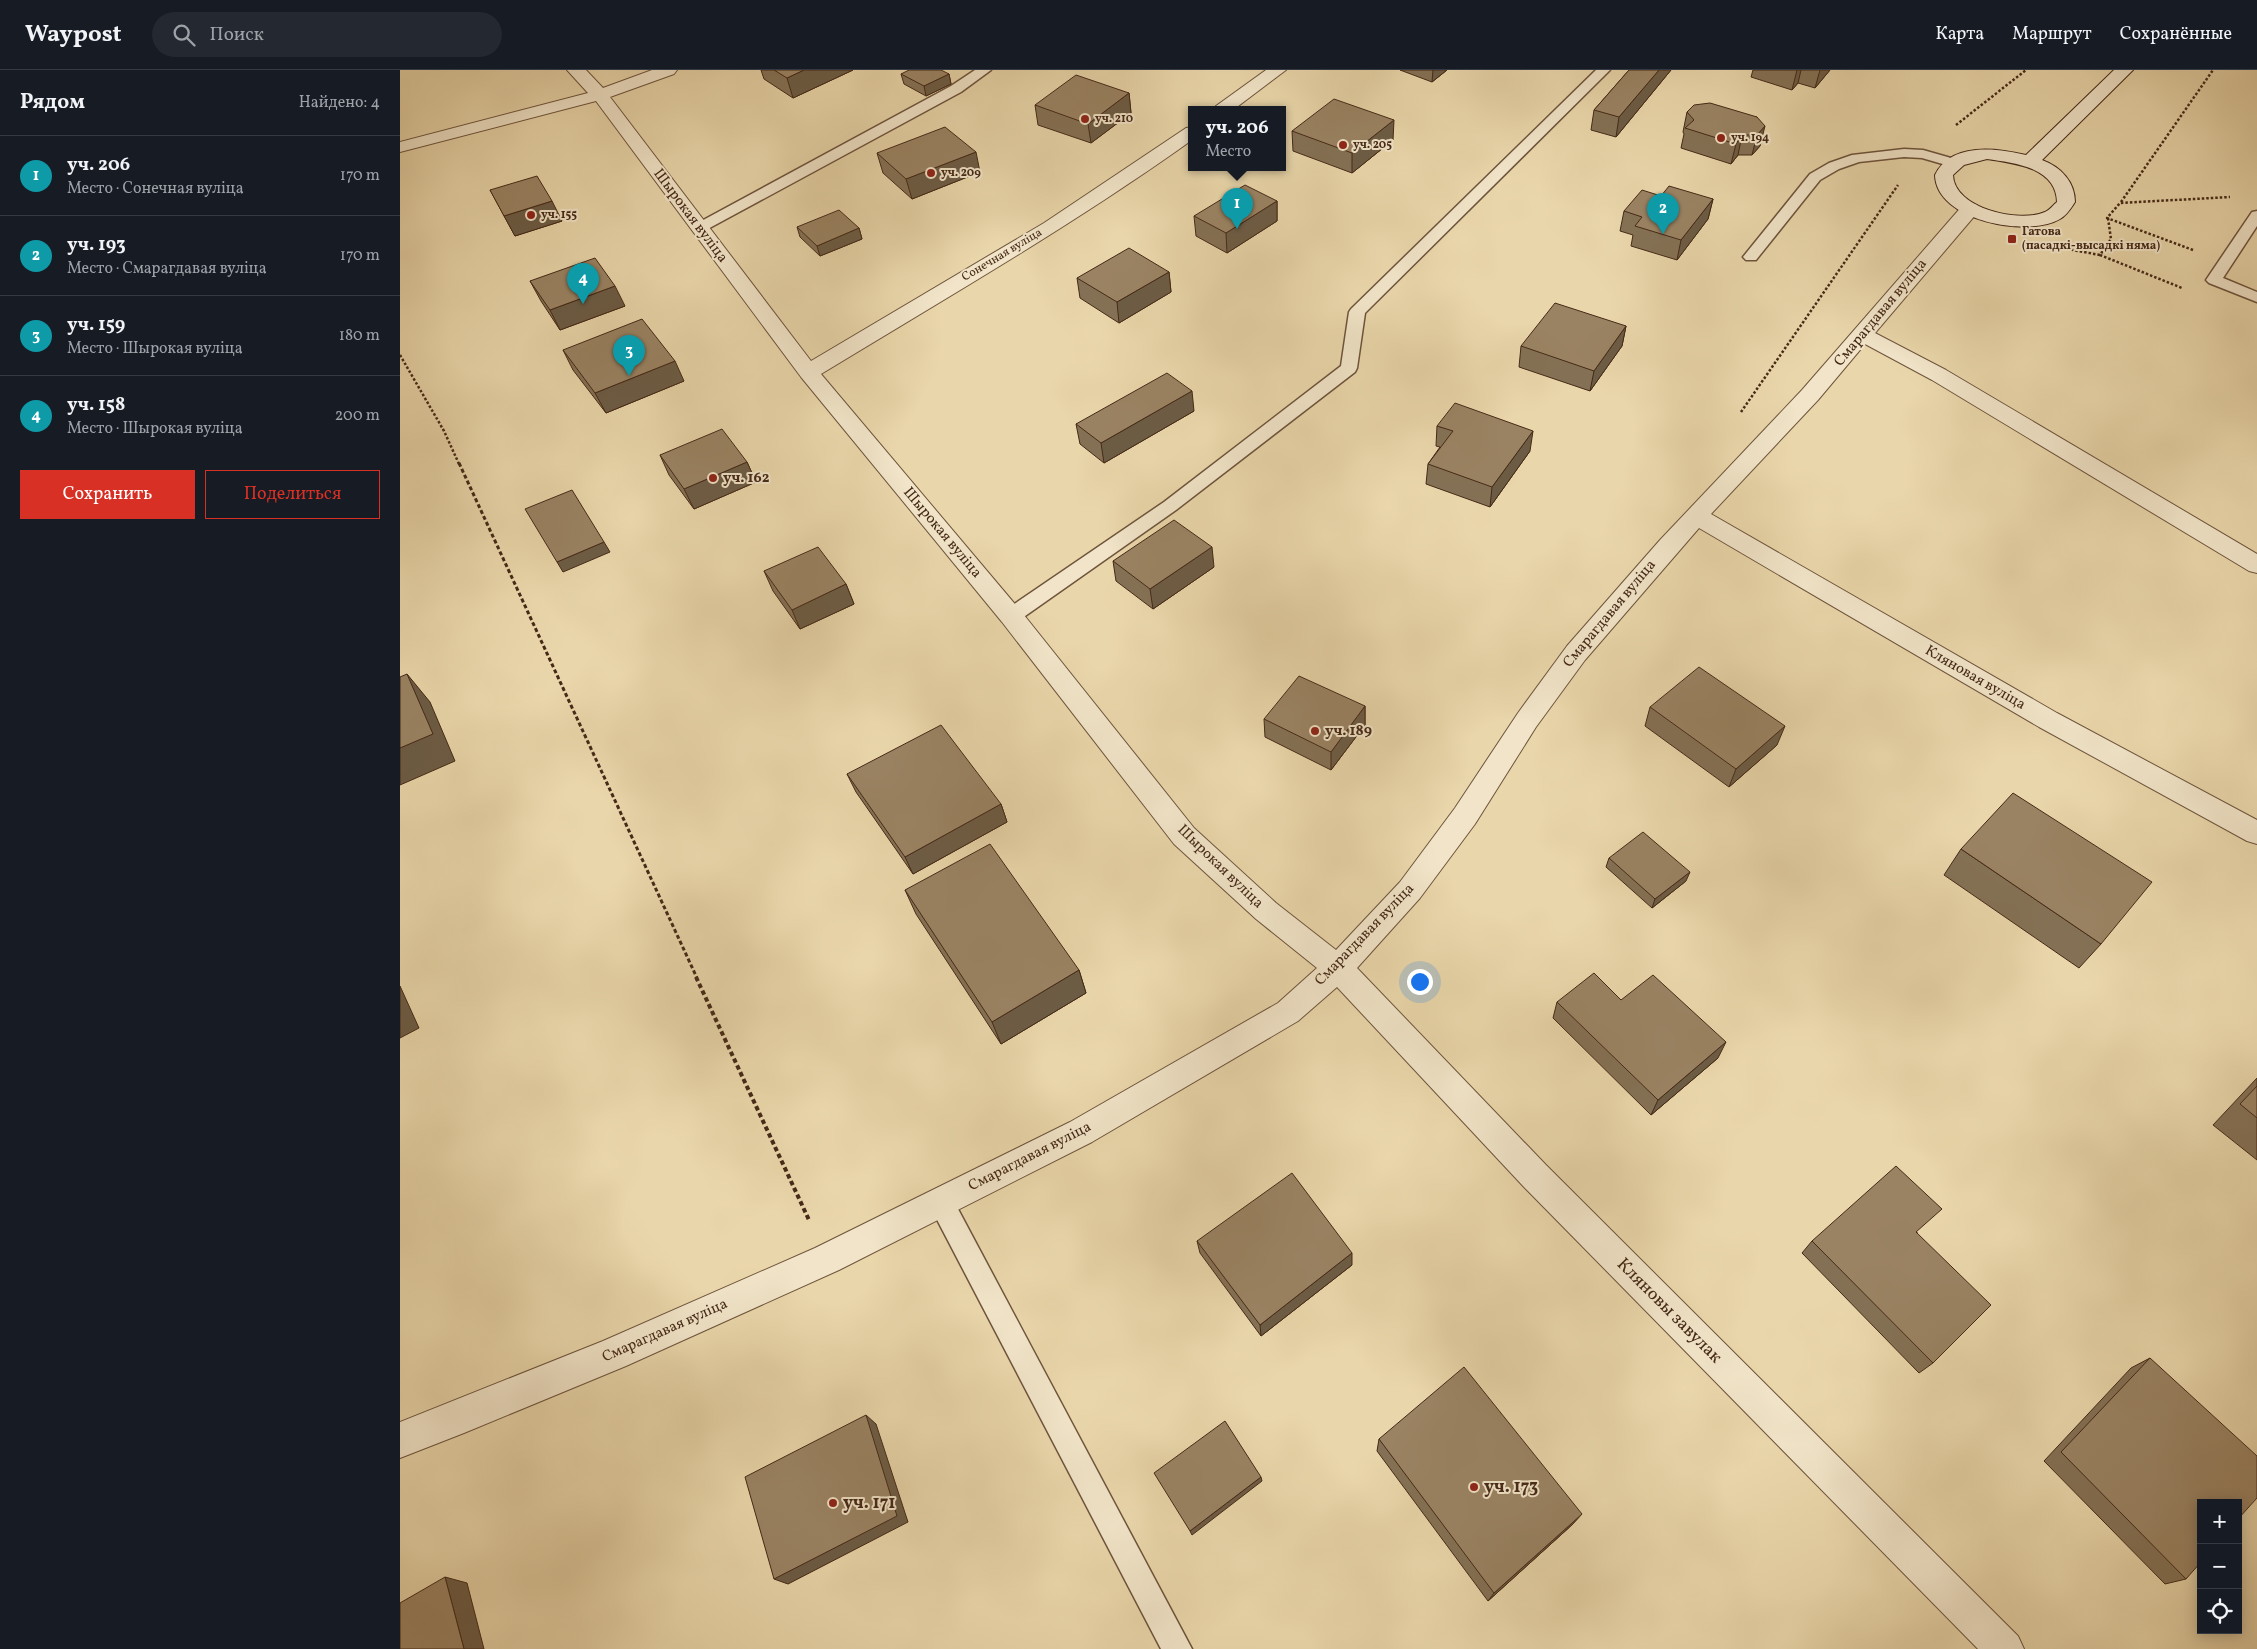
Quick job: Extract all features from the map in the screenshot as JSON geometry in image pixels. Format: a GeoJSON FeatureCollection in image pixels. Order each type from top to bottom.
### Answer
{"type":"FeatureCollection","features":[{"type":"Feature","properties":{"kind":"street","name":"Шырокая вуліца"},"geometry":{"type":"LineString","coordinates":[[576,70],[600,95],[808,372],[1011,616],[1184,836],[1266,911],[1338,968]]}},
{"type":"Feature","properties":{"kind":"street"},"geometry":{"type":"LineString","coordinates":[[400,147],[600,95],[668,70]]}},
{"type":"Feature","properties":{"kind":"street"},"geometry":{"type":"LineString","coordinates":[[1228,106],[1277,70]]}},
{"type":"Feature","properties":{"kind":"street"},"geometry":{"type":"LineString","coordinates":[[2030,162],[2124,70]]}},
{"type":"Feature","properties":{"kind":"street","name":"Сонечная вуліца"},"geometry":{"type":"LineString","coordinates":[[808,372],[1034,236],[1146,165],[1188,135]]}},
{"type":"Feature","properties":{"kind":"street"},"geometry":{"type":"LineString","coordinates":[[1987,154],[2009,156],[2030,162],[2052,173],[2065,188],[2066,202],[2055,214],[2034,220],[2006,220],[1987,216],[1970,209],[1956,200],[1947,190],[1943,180],[1945,171],[1952,163],[1968,157],[1987,154]]}},
{"type":"Feature","properties":{"kind":"street","name":"Смарагдавая вуліца"},"geometry":{"type":"LineString","coordinates":[[400,1440],[464,1416],[614,1354],[827,1260],[1081,1132],[1186,1073],[1288,1012],[1338,968],[1410,890],[1465,816],[1527,720],[1576,653],[1696,516],[1810,395],[1970,209]]}},
{"type":"Feature","properties":{"kind":"street"},"geometry":{"type":"LineString","coordinates":[[1864,334],[1939,375],[2257,565]]}},
{"type":"Feature","properties":{"kind":"street","name":"Кляновая вуліца"},"geometry":{"type":"LineString","coordinates":[[1696,516],[2039,715],[2257,833]]}},
{"type":"Feature","properties":{"kind":"street","name":"Кляновы завулак"},"geometry":{"type":"LineString","coordinates":[[1338,968],[1535,1176],[2005,1649]]}},
{"type":"Feature","properties":{"kind":"lane"},"geometry":{"type":"LineString","coordinates":[[699,228],[956,89],[984,70]]}},
{"type":"Feature","properties":{"kind":"lane"},"geometry":{"type":"LineString","coordinates":[[1011,616],[1170,506],[1349,368],[1356,312],[1603,70]]}},
{"type":"Feature","properties":{"kind":"lane"},"geometry":{"type":"LineString","coordinates":[[1751,257],[1815,177],[1834,166],[1857,158],[1904,153],[1923,154],[1952,163]]}},
{"type":"Feature","properties":{"kind":"lane"},"geometry":{"type":"LineString","coordinates":[[2257,215],[2214,280],[2257,297]]}},
{"type":"Feature","properties":{"kind":"lane"},"geometry":{"type":"LineString","coordinates":[[941,1202],[1177,1649]]}},
{"type":"Feature","properties":{"kind":"path"},"geometry":{"type":"LineString","coordinates":[[2183,289],[2100,255],[2111,239],[2108,218],[2213,70]]}},
{"type":"Feature","properties":{"kind":"path"},"geometry":{"type":"LineString","coordinates":[[2120,202],[2234,197]]}},
{"type":"Feature","properties":{"kind":"path"},"geometry":{"type":"LineString","coordinates":[[2108,218],[2226,263]]}},
{"type":"Feature","properties":{"kind":"path"},"geometry":{"type":"LineString","coordinates":[[400,355],[444,431],[827,1260]]}},
{"type":"Feature","properties":{"kind":"building"},"geometry":{"type":"Polygon","coordinates":[[[774,70],[804,70],[787,78],[774,70]]]}},
{"type":"Feature","properties":{"kind":"building"},"geometry":{"type":"Polygon","coordinates":[[[909,70],[941,70],[949,74],[924,86],[901,74],[909,70]]]}},
{"type":"Feature","properties":{"kind":"building"},"geometry":{"type":"Polygon","coordinates":[[[1629,70],[1659,70],[1619,117],[1594,110],[1629,70]]]}},
{"type":"Feature","properties":{"kind":"building"},"geometry":{"type":"Polygon","coordinates":[[[1076,75],[1129,93],[1088,124],[1035,105],[1076,75]]]}},
{"type":"Feature","properties":{"kind":"building"},"geometry":{"type":"Polygon","coordinates":[[[1334,99],[1394,120],[1352,153],[1292,131],[1334,99]]]}},
{"type":"Feature","properties":{"kind":"building"},"geometry":{"type":"Polygon","coordinates":[[[1710,103],[1757,117],[1765,126],[1757,135],[1742,135],[1736,144],[1685,128],[1694,120],[1687,112],[1694,105],[1710,103]]]}},
{"type":"Feature","properties":{"kind":"building"},"geometry":{"type":"Polygon","coordinates":[[[945,127],[976,152],[906,179],[877,153],[945,127]]]}},
{"type":"Feature","properties":{"kind":"building"},"geometry":{"type":"Polygon","coordinates":[[[537,176],[552,201],[504,216],[490,190],[537,176]]]}},
{"type":"Feature","properties":{"kind":"building"},"geometry":{"type":"Polygon","coordinates":[[[1245,185],[1277,201],[1226,233],[1194,216],[1245,185]]]}},
{"type":"Feature","properties":{"kind":"building"},"geometry":{"type":"Polygon","coordinates":[[[1669,186],[1713,199],[1681,240],[1635,226],[1642,217],[1624,211],[1642,190],[1661,196],[1669,186]]]}},
{"type":"Feature","properties":{"kind":"building"},"geometry":{"type":"Polygon","coordinates":[[[839,210],[859,228],[817,246],[797,227],[839,210]]]}},
{"type":"Feature","properties":{"kind":"building"},"geometry":{"type":"Polygon","coordinates":[[[1129,248],[1169,272],[1117,302],[1077,278],[1129,248]]]}},
{"type":"Feature","properties":{"kind":"building"},"geometry":{"type":"Polygon","coordinates":[[[595,258],[615,286],[550,310],[530,281],[595,258]]]}},
{"type":"Feature","properties":{"kind":"building"},"geometry":{"type":"Polygon","coordinates":[[[1555,303],[1626,326],[1594,371],[1521,346],[1555,303]]]}},
{"type":"Feature","properties":{"kind":"building"},"geometry":{"type":"Polygon","coordinates":[[[642,319],[675,361],[595,393],[563,350],[642,319]]]}},
{"type":"Feature","properties":{"kind":"building"},"geometry":{"type":"Polygon","coordinates":[[[1167,373],[1192,391],[1101,443],[1076,424],[1167,373]]]}},
{"type":"Feature","properties":{"kind":"building"},"geometry":{"type":"Polygon","coordinates":[[[1455,403],[1533,431],[1492,487],[1428,464],[1453,431],[1437,426],[1455,403]]]}},
{"type":"Feature","properties":{"kind":"building"},"geometry":{"type":"Polygon","coordinates":[[[722,429],[747,462],[684,489],[660,455],[722,429]]]}},
{"type":"Feature","properties":{"kind":"building"},"geometry":{"type":"Polygon","coordinates":[[[572,490],[604,542],[557,562],[525,509],[572,490]]]}},
{"type":"Feature","properties":{"kind":"building"},"geometry":{"type":"Polygon","coordinates":[[[1174,520],[1212,547],[1150,589],[1113,561],[1174,520]]]}},
{"type":"Feature","properties":{"kind":"building"},"geometry":{"type":"Polygon","coordinates":[[[818,547],[846,584],[792,610],[764,571],[818,547]]]}},
{"type":"Feature","properties":{"kind":"building"},"geometry":{"type":"Polygon","coordinates":[[[1699,667],[1785,726],[1736,769],[1650,707],[1699,667]]]}},
{"type":"Feature","properties":{"kind":"building"},"geometry":{"type":"Polygon","coordinates":[[[407,674],[433,734],[400,748],[400,677],[407,674]]]}},
{"type":"Feature","properties":{"kind":"building"},"geometry":{"type":"Polygon","coordinates":[[[1299,676],[1365,706],[1331,752],[1264,719],[1299,676]]]}},
{"type":"Feature","properties":{"kind":"building"},"geometry":{"type":"Polygon","coordinates":[[[941,725],[1001,804],[905,857],[847,774],[941,725]]]}},
{"type":"Feature","properties":{"kind":"building"},"geometry":{"type":"Polygon","coordinates":[[[2013,793],[2152,882],[2101,944],[1961,849],[2013,793]]]}},
{"type":"Feature","properties":{"kind":"building"},"geometry":{"type":"Polygon","coordinates":[[[1643,832],[1690,872],[1655,899],[1609,858],[1643,832]]]}},
{"type":"Feature","properties":{"kind":"building"},"geometry":{"type":"Polygon","coordinates":[[[990,844],[1079,970],[992,1022],[905,890],[990,844]]]}},
{"type":"Feature","properties":{"kind":"building"},"geometry":{"type":"Polygon","coordinates":[[[1594,973],[1621,1000],[1653,975],[1726,1042],[1658,1100],[1557,1002],[1594,973]]]}},
{"type":"Feature","properties":{"kind":"building"},"geometry":{"type":"Polygon","coordinates":[[[2257,1086],[2257,1118],[2240,1104],[2257,1086]]]}},
{"type":"Feature","properties":{"kind":"building"},"geometry":{"type":"Polygon","coordinates":[[[1896,1166],[1942,1209],[1916,1232],[1991,1305],[1933,1363],[1812,1241],[1896,1166]]]}},
{"type":"Feature","properties":{"kind":"building"},"geometry":{"type":"Polygon","coordinates":[[[1292,1173],[1352,1253],[1260,1325],[1197,1241],[1292,1173]]]}},
{"type":"Feature","properties":{"kind":"building"},"geometry":{"type":"Polygon","coordinates":[[[2150,1358],[2257,1456],[2257,1498],[2242,1515],[2242,1499],[2197,1499],[2197,1567],[2186,1579],[2061,1452],[2150,1358]]]}},
{"type":"Feature","properties":{"kind":"building","name":"уч. 173"},"geometry":{"type":"Polygon","coordinates":[[[1464,1367],[1582,1514],[1494,1593],[1379,1439],[1464,1367]]]}},
{"type":"Feature","properties":{"kind":"building","name":"уч. 171"},"geometry":{"type":"Polygon","coordinates":[[[866,1415],[897,1516],[774,1579],[745,1477],[866,1415]]]}},
{"type":"Feature","properties":{"kind":"building"},"geometry":{"type":"Polygon","coordinates":[[[1225,1421],[1261,1477],[1190,1531],[1154,1473],[1225,1421]]]}},
{"type":"Feature","properties":{"kind":"building"},"geometry":{"type":"Polygon","coordinates":[[[445,1577],[464,1649],[400,1649],[400,1603],[445,1577]]]}},
{"type":"Feature","properties":{"kind":"place","name":"уч. 210"},"geometry":{"type":"Point","coordinates":[1085,119]}},
{"type":"Feature","properties":{"kind":"place","name":"уч. 194"},"geometry":{"type":"Point","coordinates":[1721,138]}},
{"type":"Feature","properties":{"kind":"place","name":"уч. 205"},"geometry":{"type":"Point","coordinates":[1343,145]}},
{"type":"Feature","properties":{"kind":"place","name":"уч. 209"},"geometry":{"type":"Point","coordinates":[931,173]}},
{"type":"Feature","properties":{"kind":"place","name":"уч. 155"},"geometry":{"type":"Point","coordinates":[531,215]}},
{"type":"Feature","properties":{"kind":"place","name":"уч. 206"},"geometry":{"type":"Point","coordinates":[1237,229]}},
{"type":"Feature","properties":{"kind":"place","name":"уч. 193"},"geometry":{"type":"Point","coordinates":[1663,234]}},
{"type":"Feature","properties":{"kind":"place","name":"Гатова (пасадкі-высадкі няма)"},"geometry":{"type":"Point","coordinates":[2012,239]}},
{"type":"Feature","properties":{"kind":"place","name":"уч. 158"},"geometry":{"type":"Point","coordinates":[583,304]}},
{"type":"Feature","properties":{"kind":"place","name":"уч. 159"},"geometry":{"type":"Point","coordinates":[629,376]}},
{"type":"Feature","properties":{"kind":"place","name":"уч. 162"},"geometry":{"type":"Point","coordinates":[713,478]}},
{"type":"Feature","properties":{"kind":"place","name":"уч. 189"},"geometry":{"type":"Point","coordinates":[1315,731]}},
{"type":"Feature","properties":{"kind":"place","name":"уч. 173"},"geometry":{"type":"Point","coordinates":[1474,1487]}},
{"type":"Feature","properties":{"kind":"place","name":"уч. 171"},"geometry":{"type":"Point","coordinates":[833,1503]}}]}
